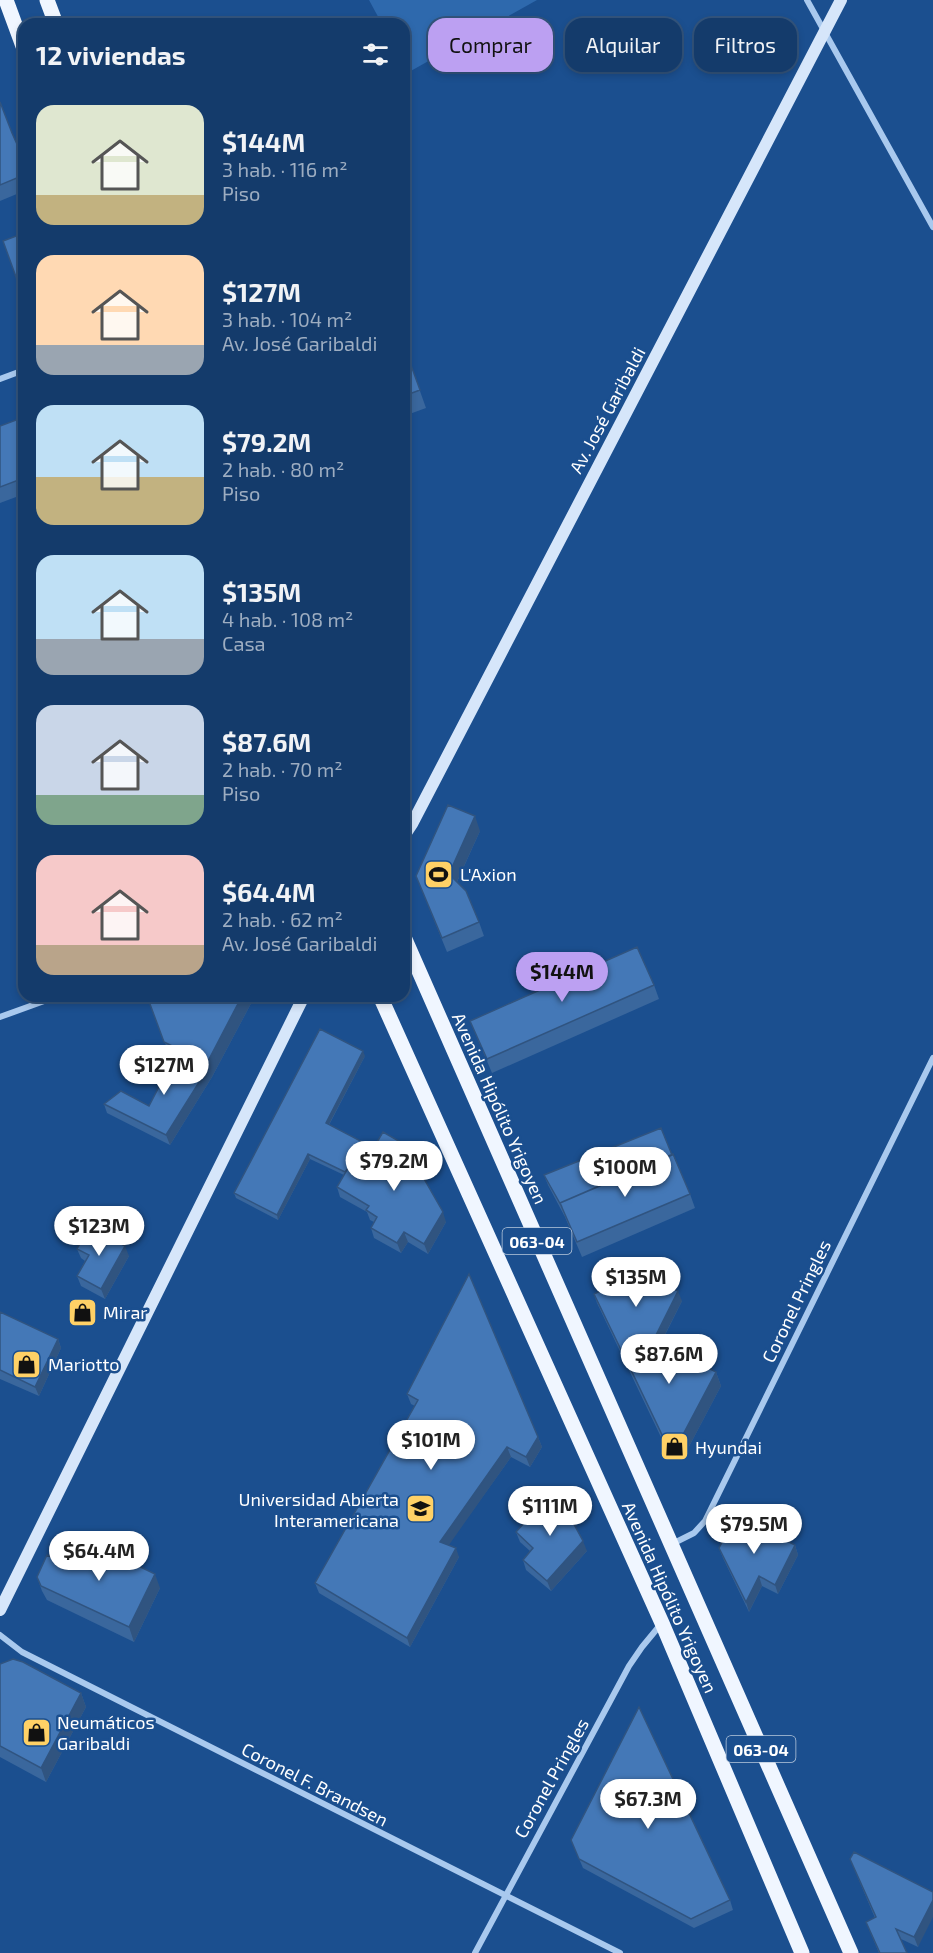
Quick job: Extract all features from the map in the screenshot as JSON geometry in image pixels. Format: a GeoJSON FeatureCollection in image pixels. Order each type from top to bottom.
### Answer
{"type":"FeatureCollection","features":[{"type":"Feature","properties":{"kind":"main road"},"geometry":{"type":"LineString","coordinates":[[6,0],[18,33]]}},
{"type":"Feature","properties":{"kind":"main road"},"geometry":{"type":"LineString","coordinates":[[47,0],[54,18]]}},
{"type":"Feature","properties":{"kind":"main road","name":"Av. José Garibaldi"},"geometry":{"type":"LineString","coordinates":[[410,827],[841,0]]}},
{"type":"Feature","properties":{"kind":"main road","name":"Avenida Hipólito Yrigoyen"},"geometry":{"type":"LineString","coordinates":[[410,951],[851,1953]]}},
{"type":"Feature","properties":{"kind":"main road"},"geometry":{"type":"LineString","coordinates":[[0,1610],[301,1002]]}},
{"type":"Feature","properties":{"kind":"main road","name":"Avenida Hipólito Yrigoyen"},"geometry":{"type":"LineString","coordinates":[[383,1002],[662,1623],[802,1953]]}},
{"type":"Feature","properties":{"kind":"street"},"geometry":{"type":"LineString","coordinates":[[807,0],[933,227]]}},
{"type":"Feature","properties":{"kind":"street"},"geometry":{"type":"LineString","coordinates":[[0,379],[18,372]]}},
{"type":"Feature","properties":{"kind":"street"},"geometry":{"type":"LineString","coordinates":[[0,1017],[41,1002]]}},
{"type":"Feature","properties":{"kind":"street","name":"Coronel Pringles"},"geometry":{"type":"LineString","coordinates":[[671,1544],[694,1533],[705,1521],[933,1058]]}},
{"type":"Feature","properties":{"kind":"street","name":"Coronel Pringles"},"geometry":{"type":"LineString","coordinates":[[475,1953],[629,1666],[662,1623]]}},
{"type":"Feature","properties":{"kind":"street","name":"Coronel F. Brandsen"},"geometry":{"type":"LineString","coordinates":[[0,1635],[22,1652],[620,1953]]}},
{"type":"Feature","properties":{"kind":"shaded area"},"geometry":{"type":"Polygon","coordinates":[[[369,0],[537,0],[505,18],[428,18],[428,61],[410,71],[410,18],[379,18],[369,0]]]}},
{"type":"Feature","properties":{"kind":"building"},"geometry":{"type":"Polygon","coordinates":[[[0,102],[18,146],[18,178],[0,185],[0,102]]]}},
{"type":"Feature","properties":{"kind":"building"},"geometry":{"type":"Polygon","coordinates":[[[18,235],[18,282],[3,241],[18,235]]]}},
{"type":"Feature","properties":{"kind":"building"},"geometry":{"type":"Polygon","coordinates":[[[410,362],[420,390],[410,394],[410,362]]]}},
{"type":"Feature","properties":{"kind":"building"},"geometry":{"type":"Polygon","coordinates":[[[18,419],[18,480],[0,487],[0,426],[18,419]]]}},
{"type":"Feature","properties":{"kind":"building"},"geometry":{"type":"Polygon","coordinates":[[[448,805],[475,816],[449,874],[466,891],[479,922],[442,938],[416,876],[448,805]]]}},
{"type":"Feature","properties":{"kind":"building"},"geometry":{"type":"Polygon","coordinates":[[[637,947],[654,985],[487,1059],[470,1021],[637,947]]]}},
{"type":"Feature","properties":{"kind":"building"},"geometry":{"type":"Polygon","coordinates":[[[149,1002],[239,1002],[207,1063],[164,1042],[149,1002]]]}},
{"type":"Feature","properties":{"kind":"building"},"geometry":{"type":"Polygon","coordinates":[[[320,1029],[363,1051],[326,1123],[374,1148],[358,1174],[348,1168],[345,1172],[308,1154],[277,1215],[234,1193],[320,1029]]]}},
{"type":"Feature","properties":{"kind":"building"},"geometry":{"type":"Polygon","coordinates":[[[177,1052],[208,1068],[166,1135],[104,1104],[121,1091],[149,1106],[177,1052]]]}},
{"type":"Feature","properties":{"kind":"building"},"geometry":{"type":"Polygon","coordinates":[[[661,1128],[672,1155],[560,1203],[562,1207],[544,1175],[661,1128]]]}},
{"type":"Feature","properties":{"kind":"building"},"geometry":{"type":"Polygon","coordinates":[[[383,1132],[404,1144],[443,1212],[424,1244],[404,1232],[397,1243],[371,1228],[377,1217],[366,1210],[369,1206],[337,1187],[348,1168],[358,1174],[383,1132]]]}},
{"type":"Feature","properties":{"kind":"building"},"geometry":{"type":"Polygon","coordinates":[[[673,1154],[690,1194],[577,1242],[560,1203],[673,1154]]]}},
{"type":"Feature","properties":{"kind":"building"},"geometry":{"type":"Polygon","coordinates":[[[89,1227],[125,1246],[101,1289],[77,1276],[89,1255],[77,1249],[89,1227]]]}},
{"type":"Feature","properties":{"kind":"building"},"geometry":{"type":"Polygon","coordinates":[[[639,1272],[678,1291],[654,1339],[651,1338],[622,1351],[624,1356],[594,1294],[639,1272]]]}},
{"type":"Feature","properties":{"kind":"building","name":"Universidad Abierta Interamericana"},"geometry":{"type":"Polygon","coordinates":[[[469,1274],[538,1437],[526,1457],[507,1447],[440,1542],[456,1548],[407,1638],[315,1583],[418,1400],[407,1394],[469,1274]]]}},
{"type":"Feature","properties":{"kind":"building","name":"Mariotto"},"geometry":{"type":"Polygon","coordinates":[[[0,1312],[58,1339],[35,1387],[0,1370],[0,1312]]]}},
{"type":"Feature","properties":{"kind":"building"},"geometry":{"type":"Polygon","coordinates":[[[651,1338],[716,1372],[679,1442],[665,1441],[622,1351],[651,1338]]]}},
{"type":"Feature","properties":{"kind":"building"},"geometry":{"type":"Polygon","coordinates":[[[555,1489],[583,1541],[547,1581],[523,1560],[533,1548],[516,1532],[555,1489]]]}},
{"type":"Feature","properties":{"kind":"building"},"geometry":{"type":"Polygon","coordinates":[[[736,1516],[795,1545],[775,1585],[759,1576],[746,1602],[719,1548],[736,1516]]]}},
{"type":"Feature","properties":{"kind":"building"},"geometry":{"type":"Polygon","coordinates":[[[85,1540],[155,1574],[129,1627],[41,1586],[37,1577],[47,1555],[72,1567],[85,1540]]]}},
{"type":"Feature","properties":{"kind":"building","name":"Neumáticos Garibaldi"},"geometry":{"type":"Polygon","coordinates":[[[13,1659],[81,1693],[41,1768],[0,1746],[0,1664],[13,1659]]]}},
{"type":"Feature","properties":{"kind":"building"},"geometry":{"type":"Polygon","coordinates":[[[639,1707],[730,1900],[691,1919],[579,1859],[571,1840],[639,1707]]]}},
{"type":"Feature","properties":{"kind":"building"},"geometry":{"type":"Polygon","coordinates":[[[854,1852],[933,1892],[933,1900],[914,1937],[896,1929],[907,1953],[880,1953],[866,1922],[876,1917],[850,1859],[854,1852]]]}},
{"type":"Feature","properties":{"kind":"place","name":"L'Axion"},"geometry":{"type":"Point","coordinates":[439,874]}},
{"type":"Feature","properties":{"kind":"place","name":"Mirar"},"geometry":{"type":"Point","coordinates":[82,1312]}},
{"type":"Feature","properties":{"kind":"place","name":"Mariotto"},"geometry":{"type":"Point","coordinates":[27,1364]}},
{"type":"Feature","properties":{"kind":"place","name":"Hyundai"},"geometry":{"type":"Point","coordinates":[674,1447]}},
{"type":"Feature","properties":{"kind":"place","name":"Universidad Abierta Interamericana"},"geometry":{"type":"Point","coordinates":[420,1509]}},
{"type":"Feature","properties":{"kind":"place","name":"Neumáticos Garibaldi"},"geometry":{"type":"Point","coordinates":[36,1732]}}]}
